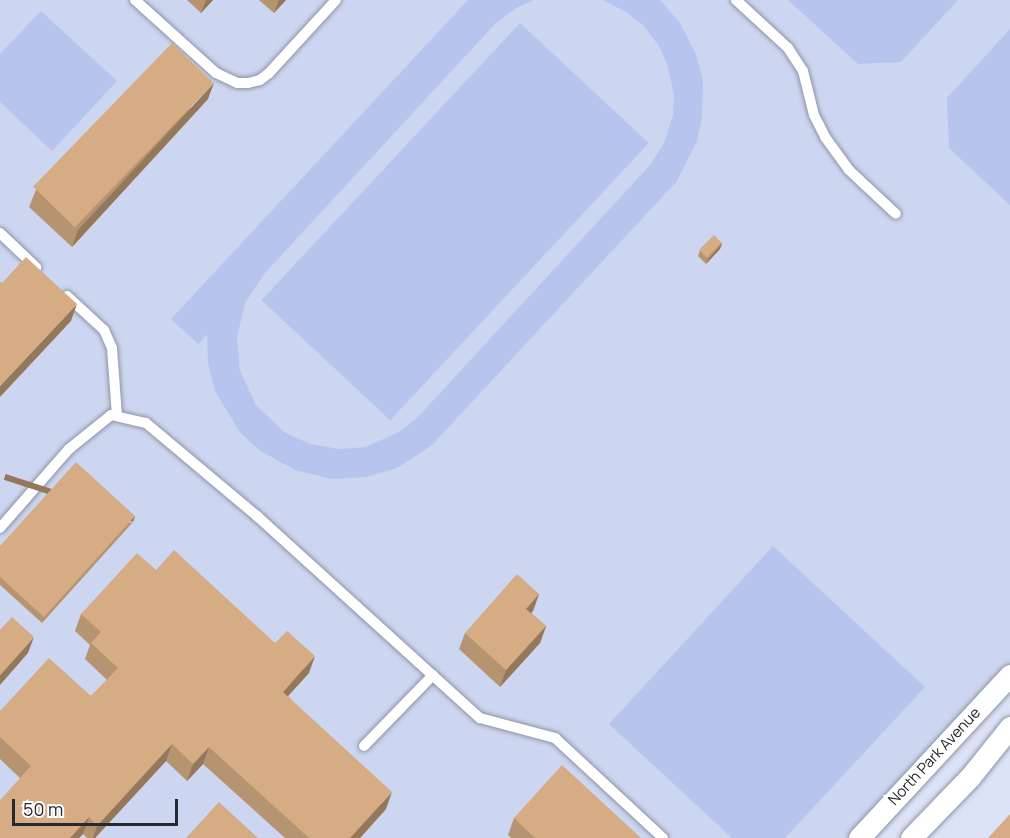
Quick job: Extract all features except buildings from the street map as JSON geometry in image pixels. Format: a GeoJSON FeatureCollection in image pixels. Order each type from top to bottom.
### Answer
{"type":"FeatureCollection","features":[{"type":"Feature","properties":{"kind":"street","name":"North Park Avenue"},"geometry":{"type":"LineString","coordinates":[[859,838],[1010,675]]}},
{"type":"Feature","properties":{"kind":"street"},"geometry":{"type":"LineString","coordinates":[[911,838],[970,777],[1010,727]]}},
{"type":"Feature","properties":{"kind":"lane"},"geometry":{"type":"LineString","coordinates":[[135,0],[216,73],[237,83],[249,83],[269,74],[336,0]]}},
{"type":"Feature","properties":{"kind":"lane"},"geometry":{"type":"LineString","coordinates":[[736,0],[788,48],[803,71],[814,115],[825,137],[849,170],[896,214]]}},
{"type":"Feature","properties":{"kind":"lane"},"geometry":{"type":"LineString","coordinates":[[0,233],[45,275]]}},
{"type":"Feature","properties":{"kind":"lane"},"geometry":{"type":"LineString","coordinates":[[62,291],[104,330],[112,348],[117,416]]}},
{"type":"Feature","properties":{"kind":"lane"},"geometry":{"type":"LineString","coordinates":[[0,528],[69,449],[111,414],[146,423],[257,516],[480,718],[555,738],[663,838]]}},
{"type":"Feature","properties":{"kind":"lane"},"geometry":{"type":"LineString","coordinates":[[364,746],[433,675]]}},
{"type":"Feature","properties":{"kind":"shaded area"},"geometry":{"type":"Polygon","coordinates":[[[0,0],[1010,0],[1010,666],[850,838],[0,838],[0,0]]]}},
{"type":"Feature","properties":{"kind":"shaded area"},"geometry":{"type":"Polygon","coordinates":[[[468,0],[534,0],[516,8],[495,24],[265,273],[245,303],[237,337],[240,371],[256,405],[284,432],[310,444],[339,449],[366,447],[401,431],[418,417],[651,164],[664,143],[673,115],[674,95],[667,64],[659,46],[643,25],[626,12],[603,0],[660,0],[680,23],[695,52],[703,80],[702,118],[697,141],[677,181],[431,446],[397,468],[366,477],[332,479],[295,470],[259,450],[239,431],[215,391],[208,363],[207,335],[198,344],[171,319],[468,0]]]}},
{"type":"Feature","properties":{"kind":"shaded area"},"geometry":{"type":"Polygon","coordinates":[[[788,0],[958,0],[901,62],[858,64],[788,0]]]}},
{"type":"Feature","properties":{"kind":"shaded area"},"geometry":{"type":"Polygon","coordinates":[[[41,11],[117,81],[52,151],[0,102],[0,54],[41,11]]]}},
{"type":"Feature","properties":{"kind":"shaded area"},"geometry":{"type":"Polygon","coordinates":[[[520,23],[649,143],[390,420],[262,300],[520,23]]]}},
{"type":"Feature","properties":{"kind":"shaded area"},"geometry":{"type":"Polygon","coordinates":[[[1010,29],[1010,205],[949,148],[947,98],[1010,29]]]}},
{"type":"Feature","properties":{"kind":"shaded area"},"geometry":{"type":"Polygon","coordinates":[[[773,546],[925,687],[785,838],[732,838],[609,724],[773,546]]]}}]}
